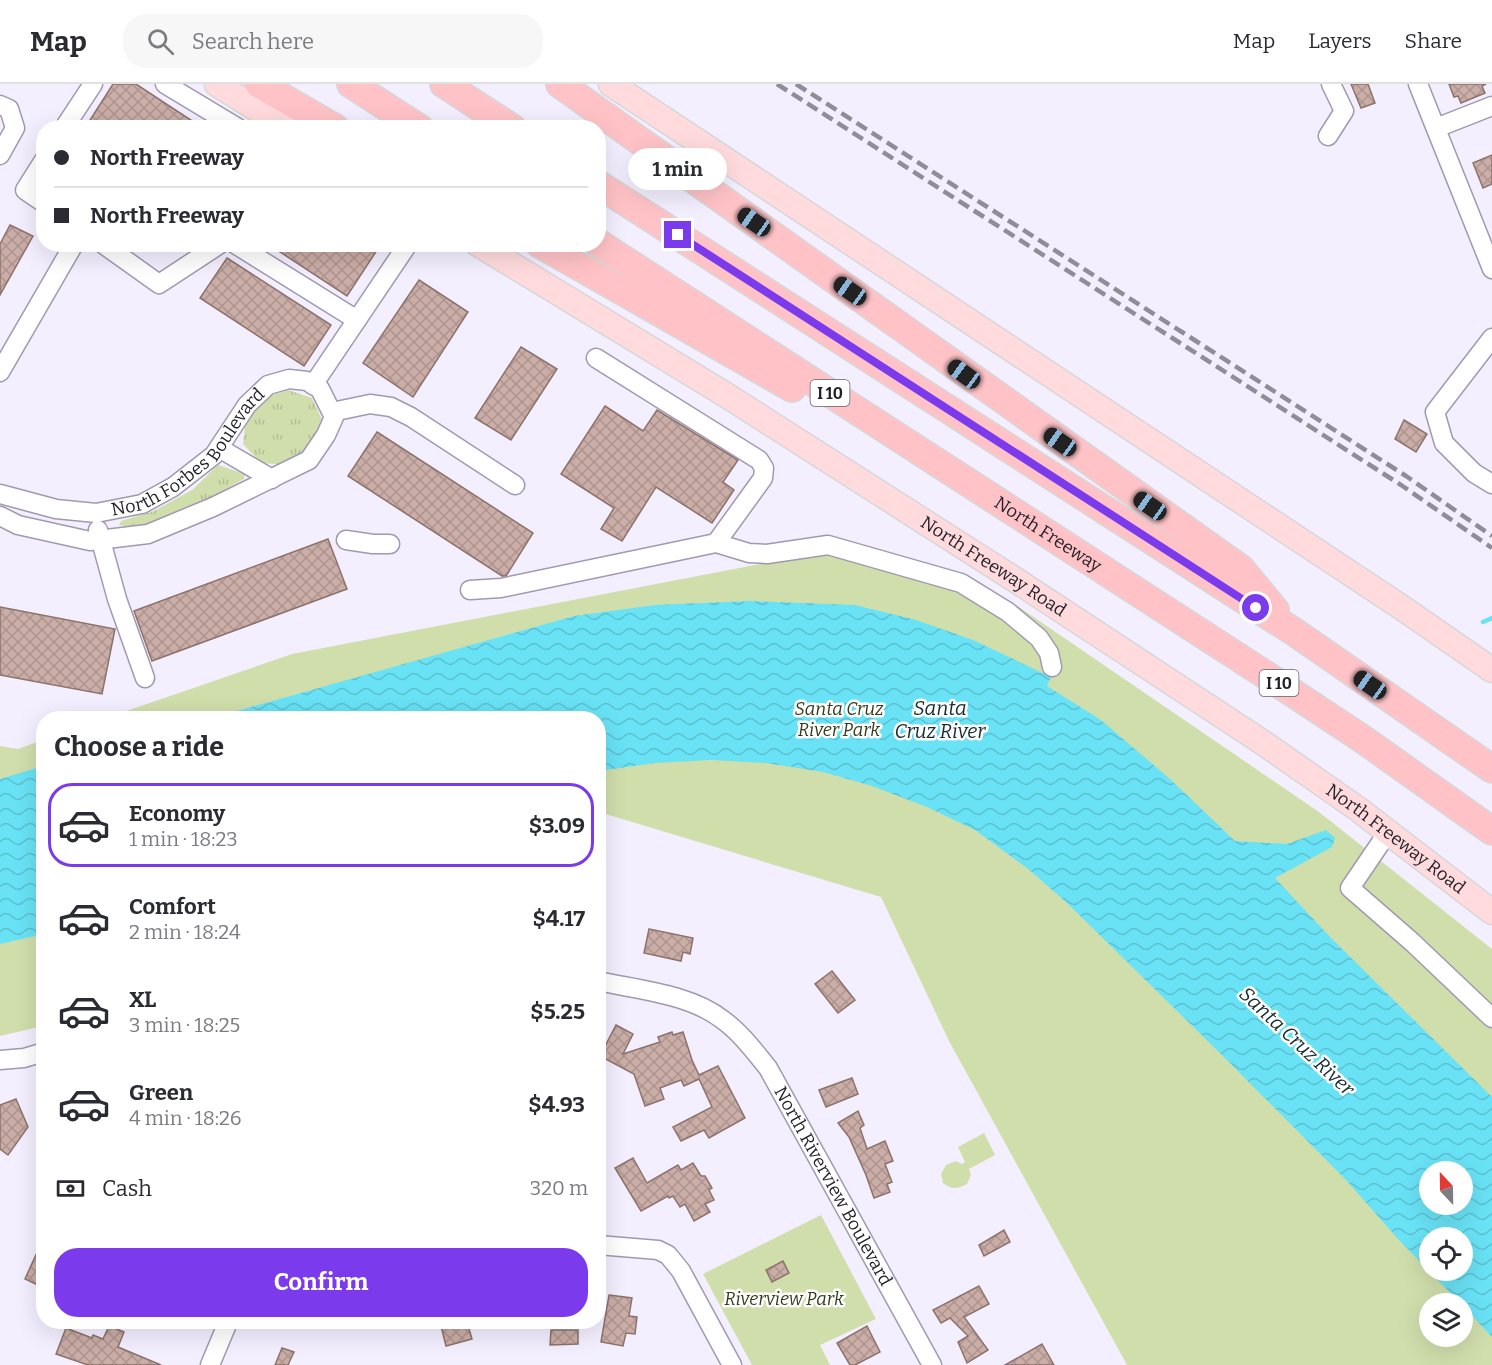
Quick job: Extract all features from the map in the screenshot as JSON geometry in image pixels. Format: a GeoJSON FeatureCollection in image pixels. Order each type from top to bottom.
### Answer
{"type":"FeatureCollection","features":[{"type":"Feature","properties":{"kind":"highway"},"geometry":{"type":"LineString","coordinates":[[259,84],[321,120]]}},
{"type":"Feature","properties":{"kind":"highway"},"geometry":{"type":"LineString","coordinates":[[351,84],[407,120]]}},
{"type":"Feature","properties":{"kind":"highway"},"geometry":{"type":"LineString","coordinates":[[444,84],[500,120]]}},
{"type":"Feature","properties":{"kind":"highway"},"geometry":{"type":"LineString","coordinates":[[560,84],[1241,569],[1296,633]]}},
{"type":"Feature","properties":{"kind":"highway"},"geometry":{"type":"LineString","coordinates":[[606,189],[1296,633],[1492,769]]}},
{"type":"Feature","properties":{"kind":"highway","name":"North Freeway"},"geometry":{"type":"LineString","coordinates":[[606,248],[1346,728],[1492,831]]}},
{"type":"Feature","properties":{"kind":"highway"},"geometry":{"type":"LineString","coordinates":[[554,252],[1060,542]]}},
{"type":"Feature","properties":{"kind":"main road"},"geometry":{"type":"LineString","coordinates":[[217,84],[274,120]]}},
{"type":"Feature","properties":{"kind":"main road"},"geometry":{"type":"LineString","coordinates":[[611,84],[1391,600],[1492,670]]}},
{"type":"Feature","properties":{"kind":"main road","name":"North Freeway Road"},"geometry":{"type":"LineString","coordinates":[[491,252],[726,395],[1004,572],[1262,742],[1388,832],[1492,912]]}},
{"type":"Feature","properties":{"kind":"street"},"geometry":{"type":"LineString","coordinates":[[69,120],[93,84]]}},
{"type":"Feature","properties":{"kind":"street"},"geometry":{"type":"LineString","coordinates":[[165,84],[225,120]]}},
{"type":"Feature","properties":{"kind":"street"},"geometry":{"type":"LineString","coordinates":[[1328,136],[1344,111],[1331,84]]}},
{"type":"Feature","properties":{"kind":"street"},"geometry":{"type":"LineString","coordinates":[[1418,84],[1436,128],[1484,226],[1492,269]]}},
{"type":"Feature","properties":{"kind":"street"},"geometry":{"type":"LineString","coordinates":[[0,105],[9,109],[15,128],[0,155]]}},
{"type":"Feature","properties":{"kind":"street"},"geometry":{"type":"LineString","coordinates":[[1436,128],[1492,106]]}},
{"type":"Feature","properties":{"kind":"street"},"geometry":{"type":"LineString","coordinates":[[36,173],[25,190],[36,198]]}},
{"type":"Feature","properties":{"kind":"street"},"geometry":{"type":"LineString","coordinates":[[0,372],[69,252]]}},
{"type":"Feature","properties":{"kind":"street"},"geometry":{"type":"LineString","coordinates":[[114,252],[159,284],[208,252]]}},
{"type":"Feature","properties":{"kind":"street"},"geometry":{"type":"LineString","coordinates":[[248,252],[357,320]]}},
{"type":"Feature","properties":{"kind":"street"},"geometry":{"type":"LineString","coordinates":[[403,252],[313,385],[320,389],[332,412],[370,404],[391,407],[411,417],[515,485]]}},
{"type":"Feature","properties":{"kind":"street"},"geometry":{"type":"LineString","coordinates":[[1492,338],[1435,412],[1444,443],[1474,473],[1492,484]]}},
{"type":"Feature","properties":{"kind":"street"},"geometry":{"type":"LineString","coordinates":[[597,358],[759,460],[764,468],[764,478],[716,543]]}},
{"type":"Feature","properties":{"kind":"street","name":"North Forbes Boulevard"},"geometry":{"type":"LineString","coordinates":[[0,494],[56,509],[96,513],[142,504],[173,488],[214,455],[247,405],[268,385],[289,379],[307,381],[313,385]]}},
{"type":"Feature","properties":{"kind":"street","name":"North Forbes Boulevard"},"geometry":{"type":"LineString","coordinates":[[0,516],[18,525],[90,541],[148,534],[272,479],[309,460],[326,435],[334,417],[332,412]]}},
{"type":"Feature","properties":{"kind":"street"},"geometry":{"type":"LineString","coordinates":[[219,448],[272,479]]}},
{"type":"Feature","properties":{"kind":"street"},"geometry":{"type":"LineString","coordinates":[[96,513],[100,540],[117,599],[145,678]]}},
{"type":"Feature","properties":{"kind":"street"},"geometry":{"type":"LineString","coordinates":[[346,540],[390,544]]}},
{"type":"Feature","properties":{"kind":"street"},"geometry":{"type":"LineString","coordinates":[[470,590],[501,588],[716,543],[749,553],[767,554],[828,545],[961,583],[1008,612],[1039,638],[1049,653],[1052,667]]}},
{"type":"Feature","properties":{"kind":"street"},"geometry":{"type":"LineString","coordinates":[[1388,832],[1350,888],[1412,942],[1492,1018]]}},
{"type":"Feature","properties":{"kind":"street","name":"North Riverview Boulevard"},"geometry":{"type":"LineString","coordinates":[[606,983],[694,1003],[722,1018],[740,1034],[768,1068],[932,1365]]}},
{"type":"Feature","properties":{"kind":"street"},"geometry":{"type":"LineString","coordinates":[[0,1060],[36,1054]]}},
{"type":"Feature","properties":{"kind":"street"},"geometry":{"type":"LineString","coordinates":[[606,1246],[658,1250],[668,1255],[681,1271],[732,1365]]}},
{"type":"Feature","properties":{"kind":"street"},"geometry":{"type":"LineString","coordinates":[[210,1365],[225,1329]]}},
{"type":"Feature","properties":{"kind":"green space"},"geometry":{"type":"Polygon","coordinates":[[[288,390],[312,398],[324,424],[307,451],[289,465],[261,463],[243,444],[245,427],[261,399],[288,390]]]}},
{"type":"Feature","properties":{"kind":"green space"},"geometry":{"type":"Polygon","coordinates":[[[218,465],[245,474],[244,479],[165,519],[133,526],[119,525],[121,521],[154,511],[192,490],[218,465]]]}},
{"type":"Feature","properties":{"kind":"green space","name":"Santa Cruz River Park"},"geometry":{"type":"Polygon","coordinates":[[[823,552],[1013,603],[1319,812],[1492,949],[1492,1365],[1127,1365],[949,1041],[881,897],[606,814],[606,711],[126,711],[292,654],[823,552]]]}},
{"type":"Feature","properties":{"kind":"green space"},"geometry":{"type":"Polygon","coordinates":[[[36,743],[36,1028],[0,1036],[0,746],[18,749],[36,743]]]}},
{"type":"Feature","properties":{"kind":"green space"},"geometry":{"type":"Polygon","coordinates":[[[984,1133],[995,1155],[969,1169],[971,1175],[967,1184],[955,1188],[943,1183],[941,1174],[946,1165],[956,1161],[962,1164],[965,1162],[958,1147],[984,1133]]]}},
{"type":"Feature","properties":{"kind":"green space","name":"Riverview Park"},"geometry":{"type":"Polygon","coordinates":[[[821,1215],[876,1319],[820,1345],[830,1365],[752,1365],[703,1274],[821,1215]]]}},
{"type":"Feature","properties":{"kind":"water","name":"Santa Cruz River"},"geometry":{"type":"Polygon","coordinates":[[[750,601],[855,605],[916,620],[973,640],[1051,677],[1047,686],[1101,720],[1170,779],[1235,841],[1287,844],[1326,830],[1335,838],[1332,847],[1275,878],[1332,939],[1492,1097],[1492,1337],[1473,1317],[1473,1293],[1450,1293],[1439,1281],[1473,1281],[1473,1227],[1419,1227],[1419,1261],[1346,1180],[1066,902],[1027,868],[975,830],[927,807],[872,786],[823,772],[766,763],[712,760],[655,763],[606,770],[606,711],[237,711],[574,616],[655,605],[750,601]]]}},
{"type":"Feature","properties":{"kind":"water"},"geometry":{"type":"Polygon","coordinates":[[[36,768],[36,936],[0,944],[0,779],[36,768]]]}},
{"type":"Feature","properties":{"kind":"building"},"geometry":{"type":"Polygon","coordinates":[[[113,84],[136,84],[191,120],[90,120],[113,84]]]}},
{"type":"Feature","properties":{"kind":"building"},"geometry":{"type":"Polygon","coordinates":[[[1351,84],[1368,84],[1375,103],[1361,108],[1351,84]]]}},
{"type":"Feature","properties":{"kind":"building"},"geometry":{"type":"Polygon","coordinates":[[[1449,84],[1486,84],[1482,86],[1485,93],[1461,103],[1458,96],[1454,97],[1449,84]]]}},
{"type":"Feature","properties":{"kind":"building"},"geometry":{"type":"Polygon","coordinates":[[[1492,155],[1492,184],[1483,188],[1473,163],[1492,155]]]}},
{"type":"Feature","properties":{"kind":"building"},"geometry":{"type":"Polygon","coordinates":[[[10,225],[33,236],[0,295],[0,244],[10,225]]]}},
{"type":"Feature","properties":{"kind":"building"},"geometry":{"type":"Polygon","coordinates":[[[280,252],[376,252],[347,296],[280,252]]]}},
{"type":"Feature","properties":{"kind":"building"},"geometry":{"type":"Polygon","coordinates":[[[227,258],[331,325],[304,366],[200,298],[227,258]]]}},
{"type":"Feature","properties":{"kind":"building"},"geometry":{"type":"Polygon","coordinates":[[[419,280],[468,312],[413,397],[363,363],[419,280]]]}},
{"type":"Feature","properties":{"kind":"building"},"geometry":{"type":"Polygon","coordinates":[[[521,347],[557,369],[511,440],[475,418],[521,347]]]}},
{"type":"Feature","properties":{"kind":"building"},"geometry":{"type":"Polygon","coordinates":[[[605,406],[643,431],[657,410],[738,460],[723,482],[734,490],[712,523],[656,487],[622,541],[601,529],[614,508],[561,474],[605,406]]]}},
{"type":"Feature","properties":{"kind":"building"},"geometry":{"type":"Polygon","coordinates":[[[1404,420],[1427,434],[1416,452],[1395,439],[1404,420]]]}},
{"type":"Feature","properties":{"kind":"building"},"geometry":{"type":"Polygon","coordinates":[[[377,432],[533,533],[506,576],[502,576],[348,476],[377,432]]]}},
{"type":"Feature","properties":{"kind":"building"},"geometry":{"type":"Polygon","coordinates":[[[328,539],[347,589],[152,661],[134,611],[328,539]]]}},
{"type":"Feature","properties":{"kind":"building"},"geometry":{"type":"Polygon","coordinates":[[[0,607],[115,629],[102,694],[0,675],[0,607]]]}},
{"type":"Feature","properties":{"kind":"building"},"geometry":{"type":"Polygon","coordinates":[[[649,929],[693,938],[690,954],[683,952],[681,961],[644,953],[649,929]]]}},
{"type":"Feature","properties":{"kind":"building"},"geometry":{"type":"Polygon","coordinates":[[[832,971],[855,1000],[838,1013],[815,984],[832,971]]]}},
{"type":"Feature","properties":{"kind":"building"},"geometry":{"type":"Polygon","coordinates":[[[616,1025],[633,1034],[623,1054],[660,1042],[658,1037],[672,1032],[673,1035],[683,1032],[699,1075],[718,1066],[745,1118],[709,1138],[704,1130],[681,1141],[673,1127],[712,1107],[699,1079],[684,1086],[681,1080],[660,1088],[664,1099],[645,1106],[634,1074],[606,1059],[606,1044],[616,1025]]]}},
{"type":"Feature","properties":{"kind":"building"},"geometry":{"type":"Polygon","coordinates":[[[852,1078],[858,1094],[826,1107],[819,1090],[852,1078]]]}},
{"type":"Feature","properties":{"kind":"building"},"geometry":{"type":"Polygon","coordinates":[[[16,1099],[28,1127],[8,1155],[0,1149],[0,1105],[16,1099]]]}},
{"type":"Feature","properties":{"kind":"building"},"geometry":{"type":"Polygon","coordinates":[[[858,1111],[864,1125],[860,1128],[867,1149],[885,1141],[893,1161],[885,1164],[892,1182],[887,1184],[890,1192],[874,1198],[849,1137],[838,1123],[858,1111]]]}},
{"type":"Feature","properties":{"kind":"building"},"geometry":{"type":"Polygon","coordinates":[[[633,1158],[647,1183],[678,1165],[681,1170],[693,1163],[712,1188],[709,1190],[714,1200],[705,1204],[710,1212],[694,1221],[685,1204],[680,1207],[673,1196],[669,1198],[668,1196],[641,1211],[615,1168],[633,1158]]]}},
{"type":"Feature","properties":{"kind":"building"},"geometry":{"type":"Polygon","coordinates":[[[1004,1230],[1010,1242],[984,1256],[979,1245],[1004,1230]]]}},
{"type":"Feature","properties":{"kind":"building"},"geometry":{"type":"Polygon","coordinates":[[[36,1255],[36,1284],[25,1279],[36,1255]]]}},
{"type":"Feature","properties":{"kind":"building"},"geometry":{"type":"Polygon","coordinates":[[[783,1261],[789,1273],[772,1282],[766,1270],[783,1261]]]}},
{"type":"Feature","properties":{"kind":"building"},"geometry":{"type":"Polygon","coordinates":[[[979,1286],[989,1304],[964,1317],[988,1350],[967,1363],[958,1342],[968,1336],[950,1318],[941,1323],[933,1310],[979,1286]]]}},
{"type":"Feature","properties":{"kind":"building"},"geometry":{"type":"Polygon","coordinates":[[[609,1295],[632,1298],[629,1316],[637,1317],[635,1334],[626,1333],[623,1346],[601,1342],[603,1329],[606,1329],[609,1295]]]}},
{"type":"Feature","properties":{"kind":"building"},"geometry":{"type":"Polygon","coordinates":[[[867,1326],[880,1352],[855,1365],[850,1365],[837,1343],[867,1326]]]}},
{"type":"Feature","properties":{"kind":"building"},"geometry":{"type":"Polygon","coordinates":[[[66,1329],[92,1338],[93,1335],[103,1339],[108,1329],[124,1332],[118,1347],[161,1365],[88,1365],[56,1354],[66,1329]]]}},
{"type":"Feature","properties":{"kind":"building"},"geometry":{"type":"Polygon","coordinates":[[[442,1329],[469,1329],[472,1339],[446,1346],[442,1329]]]}},
{"type":"Feature","properties":{"kind":"building"},"geometry":{"type":"Polygon","coordinates":[[[551,1330],[578,1330],[578,1344],[550,1345],[551,1330]]]}},
{"type":"Feature","properties":{"kind":"building"},"geometry":{"type":"Polygon","coordinates":[[[1042,1344],[1054,1365],[1005,1365],[1042,1344]]]}},
{"type":"Feature","properties":{"kind":"building"},"geometry":{"type":"Polygon","coordinates":[[[282,1348],[294,1352],[288,1365],[275,1365],[282,1348]]]}},
{"type":"Feature","properties":{"kind":"waterway"},"geometry":{"type":"LineString","coordinates":[[1483,622],[1492,618]]}},
{"type":"Feature","properties":{"kind":"railway"},"geometry":{"type":"LineString","coordinates":[[777,84],[1401,485],[1492,548]]}},
{"type":"Feature","properties":{"kind":"railway"},"geometry":{"type":"LineString","coordinates":[[796,84],[1406,476],[1492,536]]}},
{"type":"Feature","properties":{"kind":"route"},"geometry":{"type":"LineString","coordinates":[[678,235],[1256,608]]}}]}
